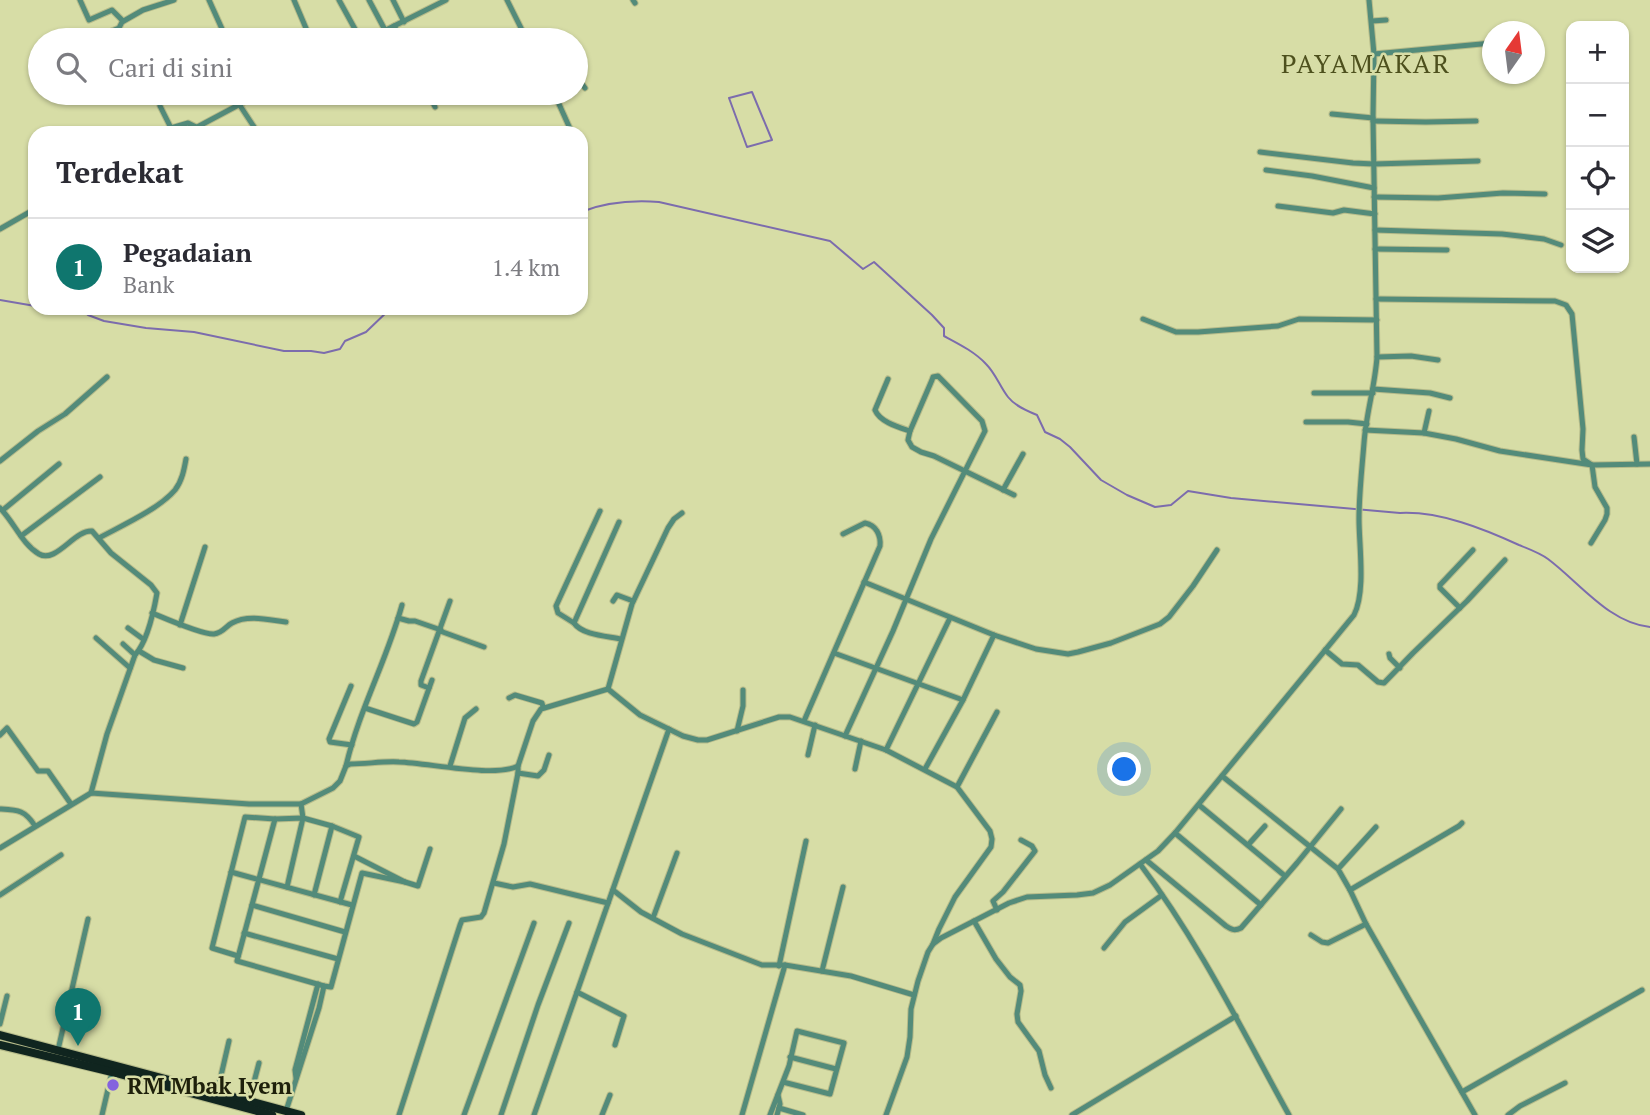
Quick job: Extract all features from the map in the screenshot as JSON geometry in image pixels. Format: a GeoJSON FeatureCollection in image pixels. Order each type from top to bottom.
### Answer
{"type":"FeatureCollection","features":[{"type":"Feature","properties":{"kind":"highway"},"geometry":{"type":"LineString","coordinates":[[0,1035],[301,1115]]}},
{"type":"Feature","properties":{"kind":"highway"},"geometry":{"type":"LineString","coordinates":[[0,1045],[272,1115]]}},
{"type":"Feature","properties":{"kind":"street"},"geometry":{"type":"LineString","coordinates":[[80,0],[89,20],[112,10],[123,21]]}},
{"type":"Feature","properties":{"kind":"street"},"geometry":{"type":"LineString","coordinates":[[118,28],[123,21],[143,10],[174,0]]}},
{"type":"Feature","properties":{"kind":"street"},"geometry":{"type":"LineString","coordinates":[[209,0],[221,28]]}},
{"type":"Feature","properties":{"kind":"street"},"geometry":{"type":"LineString","coordinates":[[294,0],[306,28]]}},
{"type":"Feature","properties":{"kind":"street"},"geometry":{"type":"LineString","coordinates":[[339,0],[356,28]]}},
{"type":"Feature","properties":{"kind":"street"},"geometry":{"type":"LineString","coordinates":[[369,0],[384,28]]}},
{"type":"Feature","properties":{"kind":"street"},"geometry":{"type":"LineString","coordinates":[[393,0],[404,22]]}},
{"type":"Feature","properties":{"kind":"street"},"geometry":{"type":"LineString","coordinates":[[390,28],[446,0]]}},
{"type":"Feature","properties":{"kind":"street"},"geometry":{"type":"LineString","coordinates":[[507,0],[521,28]]}},
{"type":"Feature","properties":{"kind":"street"},"geometry":{"type":"LineString","coordinates":[[933,944],[974,921],[1027,897],[1093,893],[1110,885],[1158,851],[1199,805],[1354,615],[1359,604],[1359,518],[1366,427],[1377,357],[1374,54],[1369,0]]}},
{"type":"Feature","properties":{"kind":"street"},"geometry":{"type":"LineString","coordinates":[[1372,21],[1386,20]]}},
{"type":"Feature","properties":{"kind":"street"},"geometry":{"type":"LineString","coordinates":[[1374,54],[1482,44]]}},
{"type":"Feature","properties":{"kind":"street"},"geometry":{"type":"LineString","coordinates":[[201,126],[237,105]]}},
{"type":"Feature","properties":{"kind":"street"},"geometry":{"type":"LineString","coordinates":[[240,105],[253,126]]}},
{"type":"Feature","properties":{"kind":"street"},"geometry":{"type":"LineString","coordinates":[[559,105],[569,126]]}},
{"type":"Feature","properties":{"kind":"street"},"geometry":{"type":"LineString","coordinates":[[160,106],[170,126]]}},
{"type":"Feature","properties":{"kind":"street"},"geometry":{"type":"LineString","coordinates":[[1332,114],[1373,120],[1476,121]]}},
{"type":"Feature","properties":{"kind":"street"},"geometry":{"type":"LineString","coordinates":[[1260,152],[1374,164],[1478,161]]}},
{"type":"Feature","properties":{"kind":"street"},"geometry":{"type":"LineString","coordinates":[[1266,170],[1374,188]]}},
{"type":"Feature","properties":{"kind":"street"},"geometry":{"type":"LineString","coordinates":[[1374,197],[1438,198],[1503,193],[1545,194]]}},
{"type":"Feature","properties":{"kind":"street"},"geometry":{"type":"LineString","coordinates":[[1278,206],[1333,213],[1344,211],[1375,214]]}},
{"type":"Feature","properties":{"kind":"street"},"geometry":{"type":"LineString","coordinates":[[0,229],[28,213]]}},
{"type":"Feature","properties":{"kind":"street"},"geometry":{"type":"LineString","coordinates":[[1375,230],[1502,234],[1544,239],[1561,245]]}},
{"type":"Feature","properties":{"kind":"street"},"geometry":{"type":"LineString","coordinates":[[1375,249],[1447,250]]}},
{"type":"Feature","properties":{"kind":"street"},"geometry":{"type":"LineString","coordinates":[[1376,299],[1555,301],[1566,304],[1572,314],[1583,429],[1583,459],[1592,465],[1595,487],[1607,508],[1605,520],[1591,543]]}},
{"type":"Feature","properties":{"kind":"street"},"geometry":{"type":"LineString","coordinates":[[1143,319],[1176,332],[1278,326],[1298,319],[1377,320]]}},
{"type":"Feature","properties":{"kind":"street"},"geometry":{"type":"LineString","coordinates":[[1377,357],[1411,356],[1438,360]]}},
{"type":"Feature","properties":{"kind":"street"},"geometry":{"type":"LineString","coordinates":[[845,736],[931,539],[965,471],[983,434],[984,424],[938,376],[933,377],[908,440],[916,450],[934,456],[965,471],[1003,490],[1014,495]]}},
{"type":"Feature","properties":{"kind":"street"},"geometry":{"type":"LineString","coordinates":[[0,461],[65,414],[107,377]]}},
{"type":"Feature","properties":{"kind":"street"},"geometry":{"type":"LineString","coordinates":[[888,379],[876,414],[888,423],[910,432]]}},
{"type":"Feature","properties":{"kind":"street"},"geometry":{"type":"LineString","coordinates":[[1314,393],[1430,393],[1450,398]]}},
{"type":"Feature","properties":{"kind":"street"},"geometry":{"type":"LineString","coordinates":[[1424,433],[1429,411]]}},
{"type":"Feature","properties":{"kind":"street"},"geometry":{"type":"LineString","coordinates":[[1306,422],[1348,422],[1366,427],[1424,433],[1500,451],[1592,465],[1650,464]]}},
{"type":"Feature","properties":{"kind":"street"},"geometry":{"type":"LineString","coordinates":[[1634,437],[1637,464]]}},
{"type":"Feature","properties":{"kind":"street"},"geometry":{"type":"LineString","coordinates":[[1003,490],[1023,454]]}},
{"type":"Feature","properties":{"kind":"street"},"geometry":{"type":"LineString","coordinates":[[99,538],[145,513],[173,492],[180,481],[186,459]]}},
{"type":"Feature","properties":{"kind":"street"},"geometry":{"type":"LineString","coordinates":[[59,464],[1,509],[21,536],[37,553],[44,556],[54,554],[85,531],[92,531],[111,553],[156,590],[157,596],[144,639],[107,734],[91,793]]}},
{"type":"Feature","properties":{"kind":"street"},"geometry":{"type":"LineString","coordinates":[[21,536],[100,477]]}},
{"type":"Feature","properties":{"kind":"street"},"geometry":{"type":"LineString","coordinates":[[600,511],[556,606],[558,613],[577,628],[621,639]]}},
{"type":"Feature","properties":{"kind":"street"},"geometry":{"type":"LineString","coordinates":[[608,689],[633,601],[668,528],[682,513]]}},
{"type":"Feature","properties":{"kind":"street"},"geometry":{"type":"LineString","coordinates":[[574,623],[620,522]]}},
{"type":"Feature","properties":{"kind":"street"},"geometry":{"type":"LineString","coordinates":[[804,721],[880,545],[881,538],[873,525],[868,523],[843,534]]}},
{"type":"Feature","properties":{"kind":"street"},"geometry":{"type":"LineString","coordinates":[[180,625],[205,547]]}},
{"type":"Feature","properties":{"kind":"street"},"geometry":{"type":"LineString","coordinates":[[864,582],[994,635],[1036,649],[1068,654],[1091,649],[1160,624],[1169,617],[1193,586],[1216,550]]}},
{"type":"Feature","properties":{"kind":"street"},"geometry":{"type":"LineString","coordinates":[[1460,608],[1440,585],[1473,550]]}},
{"type":"Feature","properties":{"kind":"street"},"geometry":{"type":"LineString","coordinates":[[1325,650],[1342,664],[1358,665],[1381,684],[1384,683],[1505,560]]}},
{"type":"Feature","properties":{"kind":"street"},"geometry":{"type":"LineString","coordinates":[[613,601],[617,595],[633,601]]}},
{"type":"Feature","properties":{"kind":"street"},"geometry":{"type":"LineString","coordinates":[[429,688],[421,685],[421,681],[450,601]]}},
{"type":"Feature","properties":{"kind":"street"},"geometry":{"type":"LineString","coordinates":[[0,848],[91,793],[249,804],[301,804],[333,788],[340,781],[346,766],[402,605]]}},
{"type":"Feature","properties":{"kind":"street"},"geometry":{"type":"LineString","coordinates":[[415,621],[418,611]]}},
{"type":"Feature","properties":{"kind":"street"},"geometry":{"type":"LineString","coordinates":[[152,614],[214,634],[239,620],[256,618],[286,622]]}},
{"type":"Feature","properties":{"kind":"street"},"geometry":{"type":"LineString","coordinates":[[398,618],[415,621],[485,647]]}},
{"type":"Feature","properties":{"kind":"street"},"geometry":{"type":"LineString","coordinates":[[886,750],[950,618]]}},
{"type":"Feature","properties":{"kind":"street"},"geometry":{"type":"LineString","coordinates":[[128,628],[144,639]]}},
{"type":"Feature","properties":{"kind":"street"},"geometry":{"type":"LineString","coordinates":[[925,769],[963,700],[994,635]]}},
{"type":"Feature","properties":{"kind":"street"},"geometry":{"type":"LineString","coordinates":[[96,638],[131,668]]}},
{"type":"Feature","properties":{"kind":"street"},"geometry":{"type":"LineString","coordinates":[[122,643],[154,660],[183,668]]}},
{"type":"Feature","properties":{"kind":"street"},"geometry":{"type":"LineString","coordinates":[[834,653],[963,700]]}},
{"type":"Feature","properties":{"kind":"street"},"geometry":{"type":"LineString","coordinates":[[1390,654],[1390,658],[1400,668]]}},
{"type":"Feature","properties":{"kind":"street"},"geometry":{"type":"LineString","coordinates":[[365,708],[414,724],[432,680]]}},
{"type":"Feature","properties":{"kind":"street"},"geometry":{"type":"LineString","coordinates":[[351,686],[328,738],[330,741],[352,744]]}},
{"type":"Feature","properties":{"kind":"street"},"geometry":{"type":"LineString","coordinates":[[399,1115],[462,920],[481,917],[484,913],[504,844],[518,766],[533,720],[543,707],[608,689]]}},
{"type":"Feature","properties":{"kind":"street"},"geometry":{"type":"LineString","coordinates":[[608,689],[640,715],[689,738],[707,740],[790,717],[886,750],[957,787],[990,831],[991,847],[955,897],[928,952],[914,995],[907,1057],[886,1115]]}},
{"type":"Feature","properties":{"kind":"street"},"geometry":{"type":"LineString","coordinates":[[737,731],[743,706],[743,690]]}},
{"type":"Feature","properties":{"kind":"street"},"geometry":{"type":"LineString","coordinates":[[509,698],[520,696],[542,703],[543,707]]}},
{"type":"Feature","properties":{"kind":"street"},"geometry":{"type":"LineString","coordinates":[[450,766],[465,718],[476,709]]}},
{"type":"Feature","properties":{"kind":"street"},"geometry":{"type":"LineString","coordinates":[[957,787],[997,712]]}},
{"type":"Feature","properties":{"kind":"street"},"geometry":{"type":"LineString","coordinates":[[808,755],[816,725]]}},
{"type":"Feature","properties":{"kind":"street"},"geometry":{"type":"LineString","coordinates":[[0,735],[7,728],[38,771],[48,771],[71,804]]}},
{"type":"Feature","properties":{"kind":"street"},"geometry":{"type":"LineString","coordinates":[[534,1115],[669,729]]}},
{"type":"Feature","properties":{"kind":"street"},"geometry":{"type":"LineString","coordinates":[[855,769],[861,741]]}},
{"type":"Feature","properties":{"kind":"street"},"geometry":{"type":"LineString","coordinates":[[518,773],[538,776],[544,770],[549,755]]}},
{"type":"Feature","properties":{"kind":"street"},"geometry":{"type":"LineString","coordinates":[[346,766],[398,762],[495,772],[518,766]]}},
{"type":"Feature","properties":{"kind":"street"},"geometry":{"type":"LineString","coordinates":[[1222,776],[1338,869],[1366,924],[1475,1115]]}},
{"type":"Feature","properties":{"kind":"street"},"geometry":{"type":"LineString","coordinates":[[287,887],[303,818],[301,804]]}},
{"type":"Feature","properties":{"kind":"street"},"geometry":{"type":"LineString","coordinates":[[1199,805],[1286,876]]}},
{"type":"Feature","properties":{"kind":"street"},"geometry":{"type":"LineString","coordinates":[[0,809],[20,811],[35,826]]}},
{"type":"Feature","properties":{"kind":"street"},"geometry":{"type":"LineString","coordinates":[[1143,862],[1232,930],[1241,928],[1341,809]]}},
{"type":"Feature","properties":{"kind":"street"},"geometry":{"type":"LineString","coordinates":[[238,956],[212,948],[245,817],[303,818],[359,837],[340,902]]}},
{"type":"Feature","properties":{"kind":"street"},"geometry":{"type":"LineString","coordinates":[[275,819],[237,961],[331,987],[362,873],[418,886],[430,849]]}},
{"type":"Feature","properties":{"kind":"street"},"geometry":{"type":"LineString","coordinates":[[1350,890],[1462,822]]}},
{"type":"Feature","properties":{"kind":"street"},"geometry":{"type":"LineString","coordinates":[[314,895],[332,826]]}},
{"type":"Feature","properties":{"kind":"street"},"geometry":{"type":"LineString","coordinates":[[1248,845],[1265,826]]}},
{"type":"Feature","properties":{"kind":"street"},"geometry":{"type":"LineString","coordinates":[[1338,869],[1376,827]]}},
{"type":"Feature","properties":{"kind":"street"},"geometry":{"type":"LineString","coordinates":[[1175,833],[1261,905]]}},
{"type":"Feature","properties":{"kind":"street"},"geometry":{"type":"LineString","coordinates":[[997,910],[994,900],[1035,851],[1021,840]]}},
{"type":"Feature","properties":{"kind":"street"},"geometry":{"type":"LineString","coordinates":[[741,1115],[782,965],[806,841]]}},
{"type":"Feature","properties":{"kind":"street"},"geometry":{"type":"LineString","coordinates":[[653,918],[677,853]]}},
{"type":"Feature","properties":{"kind":"street"},"geometry":{"type":"LineString","coordinates":[[0,895],[61,855]]}},
{"type":"Feature","properties":{"kind":"street"},"geometry":{"type":"LineString","coordinates":[[354,856],[405,882]]}},
{"type":"Feature","properties":{"kind":"street"},"geometry":{"type":"LineString","coordinates":[[1143,862],[1236,1016],[1289,1115]]}},
{"type":"Feature","properties":{"kind":"street"},"geometry":{"type":"LineString","coordinates":[[231,872],[352,905]]}},
{"type":"Feature","properties":{"kind":"street"},"geometry":{"type":"LineString","coordinates":[[494,883],[513,887],[530,884],[608,903]]}},
{"type":"Feature","properties":{"kind":"street"},"geometry":{"type":"LineString","coordinates":[[822,971],[844,887]]}},
{"type":"Feature","properties":{"kind":"street"},"geometry":{"type":"LineString","coordinates":[[613,890],[641,912],[682,934],[762,965],[782,965],[851,976],[914,995]]}},
{"type":"Feature","properties":{"kind":"street"},"geometry":{"type":"LineString","coordinates":[[1104,948],[1125,922],[1162,895]]}},
{"type":"Feature","properties":{"kind":"street"},"geometry":{"type":"LineString","coordinates":[[252,905],[345,932]]}},
{"type":"Feature","properties":{"kind":"street"},"geometry":{"type":"LineString","coordinates":[[58,1050],[88,919]]}},
{"type":"Feature","properties":{"kind":"street"},"geometry":{"type":"LineString","coordinates":[[974,921],[996,958],[1010,977],[1020,985],[1018,1022],[1039,1051],[1051,1088]]}},
{"type":"Feature","properties":{"kind":"street"},"geometry":{"type":"LineString","coordinates":[[464,1115],[534,923]]}},
{"type":"Feature","properties":{"kind":"street"},"geometry":{"type":"LineString","coordinates":[[501,1115],[569,923]]}},
{"type":"Feature","properties":{"kind":"street"},"geometry":{"type":"LineString","coordinates":[[1311,935],[1328,943],[1366,924]]}},
{"type":"Feature","properties":{"kind":"street"},"geometry":{"type":"LineString","coordinates":[[244,933],[338,960]]}},
{"type":"Feature","properties":{"kind":"street"},"geometry":{"type":"LineString","coordinates":[[286,1111],[296,1079],[295,1070],[321,985]]}},
{"type":"Feature","properties":{"kind":"street"},"geometry":{"type":"LineString","coordinates":[[1462,1092],[1642,990]]}},
{"type":"Feature","properties":{"kind":"street"},"geometry":{"type":"LineString","coordinates":[[577,992],[624,1016],[615,1045]]}},
{"type":"Feature","properties":{"kind":"street"},"geometry":{"type":"LineString","coordinates":[[0,1024],[7,996]]}},
{"type":"Feature","properties":{"kind":"street"},"geometry":{"type":"LineString","coordinates":[[1072,1115],[1236,1016]]}},
{"type":"Feature","properties":{"kind":"street"},"geometry":{"type":"LineString","coordinates":[[770,1115],[783,1082],[797,1031],[844,1043],[830,1094],[783,1082]]}},
{"type":"Feature","properties":{"kind":"street"},"geometry":{"type":"LineString","coordinates":[[217,1093],[229,1041]]}},
{"type":"Feature","properties":{"kind":"street"},"geometry":{"type":"LineString","coordinates":[[790,1057],[836,1069]]}},
{"type":"Feature","properties":{"kind":"street"},"geometry":{"type":"LineString","coordinates":[[249,1101],[259,1063]]}},
{"type":"Feature","properties":{"kind":"street"},"geometry":{"type":"LineString","coordinates":[[102,1115],[112,1072]]}},
{"type":"Feature","properties":{"kind":"street"},"geometry":{"type":"LineString","coordinates":[[1508,1115],[1565,1083]]}},
{"type":"Feature","properties":{"kind":"street"},"geometry":{"type":"LineString","coordinates":[[602,1115],[610,1095]]}},
{"type":"Feature","properties":{"kind":"street"},"geometry":{"type":"LineString","coordinates":[[778,1095],[778,1111],[803,1115]]}},
{"type":"Feature","properties":{"kind":"waterway"},"geometry":{"type":"LineString","coordinates":[[752,92],[772,140],[747,147],[729,98],[752,92]]}},
{"type":"Feature","properties":{"kind":"waterway"},"geometry":{"type":"LineString","coordinates":[[588,210],[619,202],[659,202],[830,241],[863,269],[874,262],[932,315],[944,328],[944,336],[972,352],[986,364],[1011,400],[1037,415],[1045,432],[1070,447],[1101,480],[1155,507],[1171,505],[1188,491],[1231,498],[1415,513],[1446,518],[1491,533],[1542,555],[1608,610],[1635,624],[1650,627]]}},
{"type":"Feature","properties":{"kind":"waterway"},"geometry":{"type":"LineString","coordinates":[[0,300],[28,305]]}},
{"type":"Feature","properties":{"kind":"waterway"},"geometry":{"type":"LineString","coordinates":[[88,315],[104,321],[194,332],[284,351],[324,353],[340,349],[345,341],[366,332],[384,315]]}},
{"type":"Feature","properties":{"kind":"place","name":"Pegadaian"},"geometry":{"type":"Point","coordinates":[78,1046]}},
{"type":"Feature","properties":{"kind":"place","name":"RM Mbak Iyem"},"geometry":{"type":"Point","coordinates":[113,1085]}},
{"type":"Feature","properties":{"kind":"district","name":"PAYAMAKAR"},"geometry":{"type":"Point","coordinates":[1366,63]}}]}
